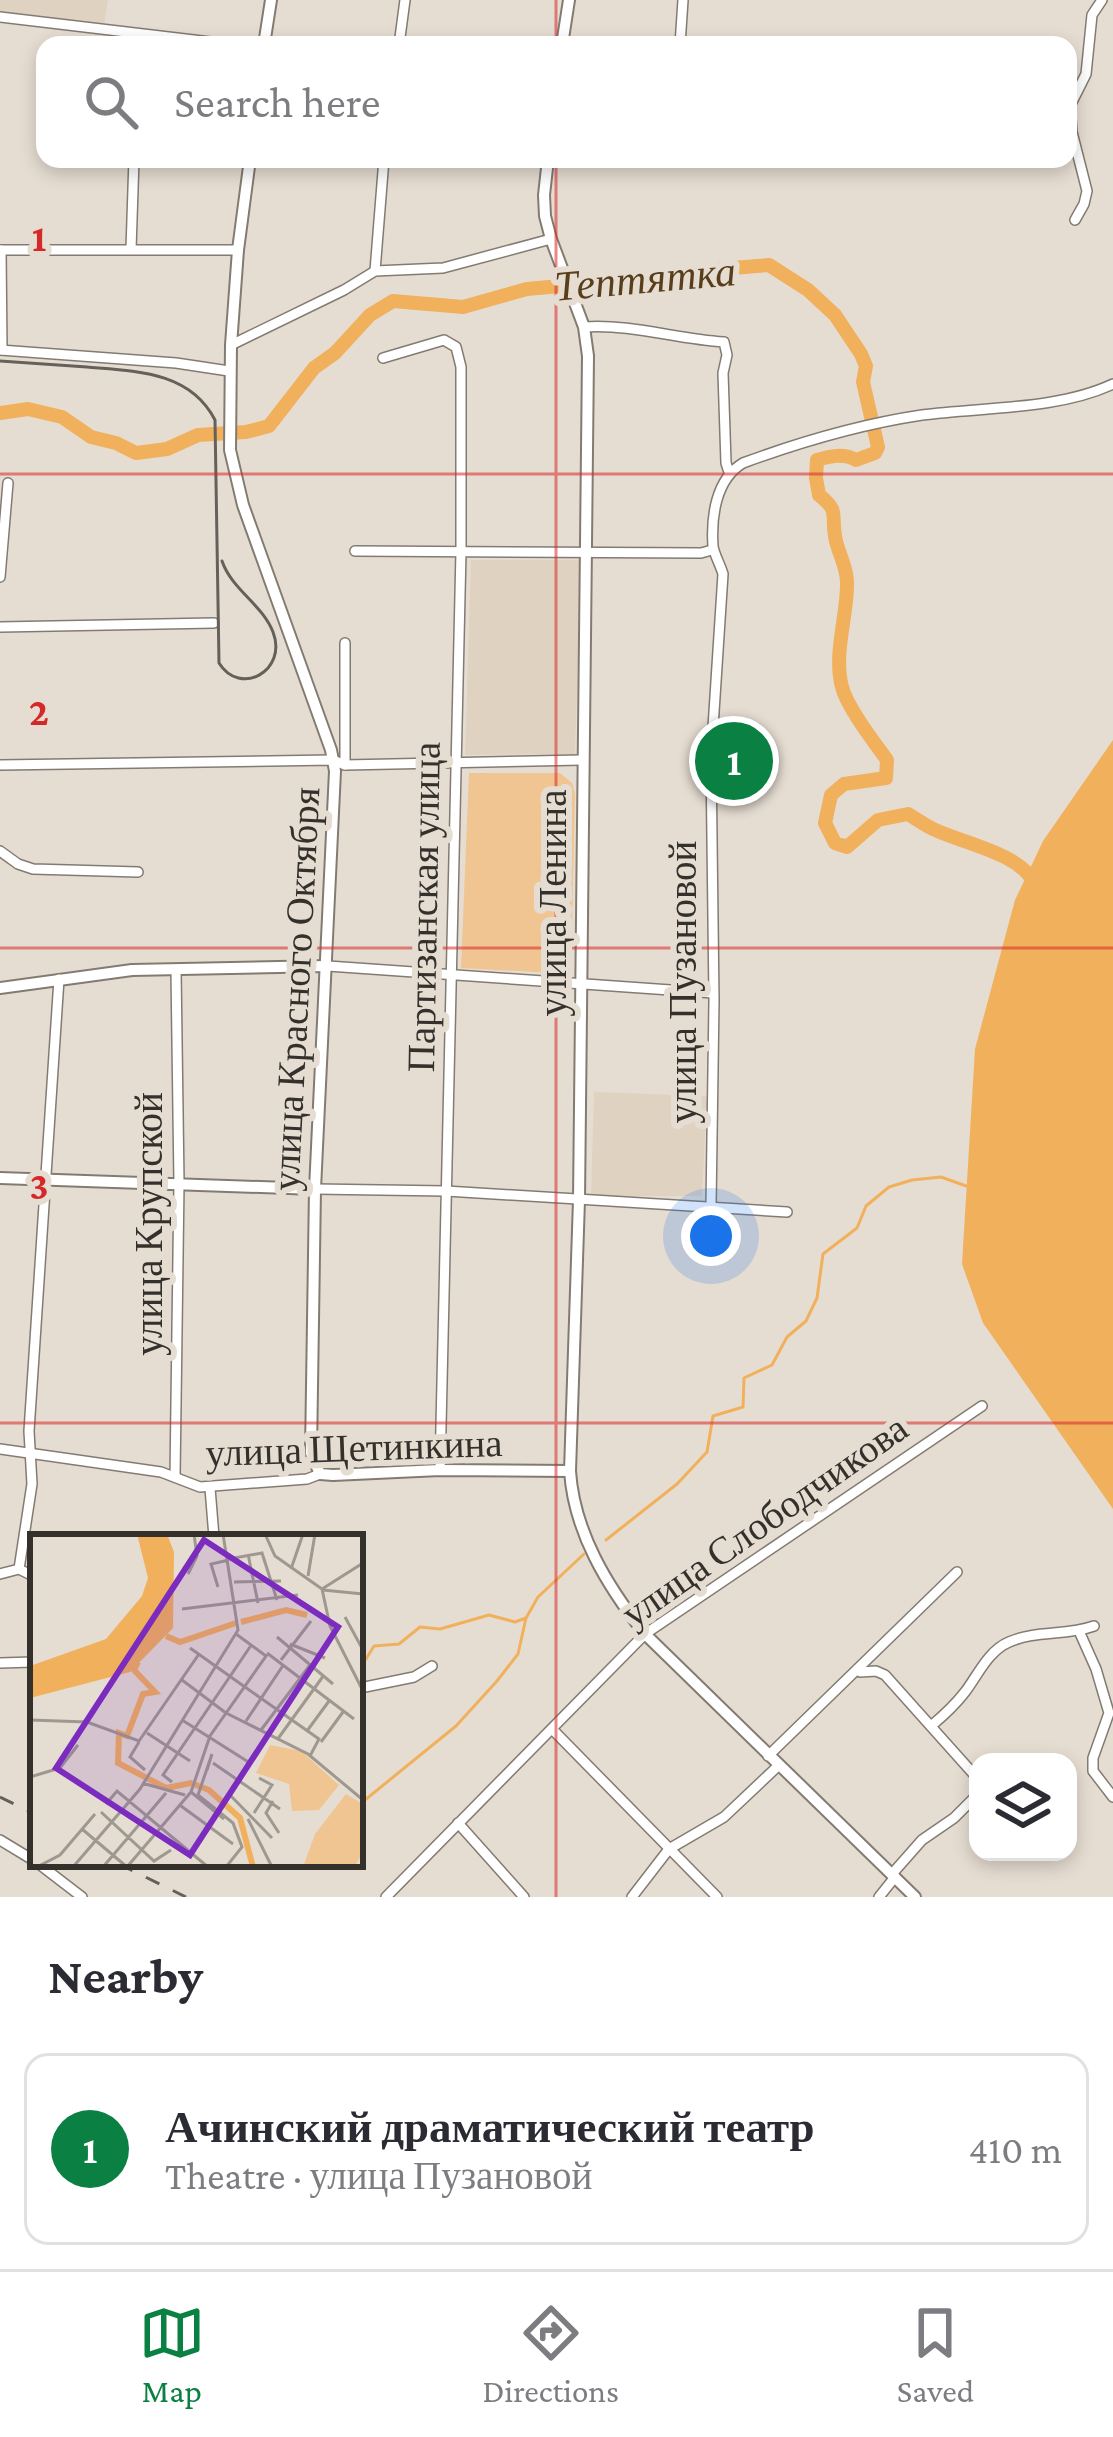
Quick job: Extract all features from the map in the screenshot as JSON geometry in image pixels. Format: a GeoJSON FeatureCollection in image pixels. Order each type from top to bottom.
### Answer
{"type":"FeatureCollection","features":[{"type":"Feature","properties":{"kind":"main road"},"geometry":{"type":"LineString","coordinates":[[265,36],[271,0]]}},
{"type":"Feature","properties":{"kind":"main road"},"geometry":{"type":"LineString","coordinates":[[563,36],[568,0]]}},
{"type":"Feature","properties":{"kind":"main road","name":"улица Красного Октября"},"geometry":{"type":"LineString","coordinates":[[249,168],[231,345],[230,450],[243,505],[339,762],[315,1189],[310,1453],[320,1474]]}},
{"type":"Feature","properties":{"kind":"main road","name":"улица Ленина"},"geometry":{"type":"LineString","coordinates":[[547,168],[544,204],[550,239],[584,327],[588,356],[572,1496],[580,1528],[645,1634],[916,1897]]}},
{"type":"Feature","properties":{"kind":"main road"},"geometry":{"type":"LineString","coordinates":[[0,988],[132,970],[328,966]]}},
{"type":"Feature","properties":{"kind":"main road"},"geometry":{"type":"LineString","coordinates":[[0,1178],[315,1189]]}},
{"type":"Feature","properties":{"kind":"main road","name":"улица Щетинкина"},"geometry":{"type":"LineString","coordinates":[[320,1474],[570,1471]]}},
{"type":"Feature","properties":{"kind":"street"},"geometry":{"type":"LineString","coordinates":[[401,36],[405,0]]}},
{"type":"Feature","properties":{"kind":"street"},"geometry":{"type":"LineString","coordinates":[[681,36],[683,0]]}},
{"type":"Feature","properties":{"kind":"street"},"geometry":{"type":"LineString","coordinates":[[1077,92],[1086,74],[1091,15],[1102,0]]}},
{"type":"Feature","properties":{"kind":"street"},"geometry":{"type":"LineString","coordinates":[[0,17],[160,36]]}},
{"type":"Feature","properties":{"kind":"street"},"geometry":{"type":"LineString","coordinates":[[1075,220],[1088,191],[1077,150]]}},
{"type":"Feature","properties":{"kind":"street"},"geometry":{"type":"LineString","coordinates":[[131,249],[134,168]]}},
{"type":"Feature","properties":{"kind":"street"},"geometry":{"type":"LineString","coordinates":[[375,271],[383,168]]}},
{"type":"Feature","properties":{"kind":"street"},"geometry":{"type":"LineString","coordinates":[[231,345],[375,271],[443,268],[550,239]]}},
{"type":"Feature","properties":{"kind":"street"},"geometry":{"type":"LineString","coordinates":[[230,371],[1,350],[0,250],[238,250]]}},
{"type":"Feature","properties":{"kind":"street","name":"улица Пузановой"},"geometry":{"type":"LineString","coordinates":[[584,327],[631,326],[724,342],[728,355],[723,374],[729,472],[717,498],[712,550],[723,574],[711,758],[710,1206]]}},
{"type":"Feature","properties":{"kind":"street","name":"Партизанская улица"},"geometry":{"type":"LineString","coordinates":[[383,358],[444,340],[456,347],[461,367],[440,1470]]}},
{"type":"Feature","properties":{"kind":"street"},"geometry":{"type":"LineString","coordinates":[[729,472],[753,459],[893,420],[1067,399],[1113,385]]}},
{"type":"Feature","properties":{"kind":"street"},"geometry":{"type":"LineString","coordinates":[[0,577],[8,483]]}},
{"type":"Feature","properties":{"kind":"street"},"geometry":{"type":"LineString","coordinates":[[355,551],[587,554],[712,550]]}},
{"type":"Feature","properties":{"kind":"street"},"geometry":{"type":"LineString","coordinates":[[0,628],[214,623]]}},
{"type":"Feature","properties":{"kind":"street"},"geometry":{"type":"LineString","coordinates":[[339,762],[345,643]]}},
{"type":"Feature","properties":{"kind":"street"},"geometry":{"type":"LineString","coordinates":[[0,765],[582,760]]}},
{"type":"Feature","properties":{"kind":"street"},"geometry":{"type":"LineString","coordinates":[[0,851],[33,868],[138,872]]}},
{"type":"Feature","properties":{"kind":"street"},"geometry":{"type":"LineString","coordinates":[[328,966],[713,993]]}},
{"type":"Feature","properties":{"kind":"street","name":"улица Крупской"},"geometry":{"type":"LineString","coordinates":[[176,970],[176,1477]]}},
{"type":"Feature","properties":{"kind":"street"},"geometry":{"type":"LineString","coordinates":[[19,1569],[32,1484],[29,1431],[59,980]]}},
{"type":"Feature","properties":{"kind":"street"},"geometry":{"type":"LineString","coordinates":[[315,1189],[446,1191],[787,1212]]}},
{"type":"Feature","properties":{"kind":"street","name":"улица Слободчикова"},"geometry":{"type":"LineString","coordinates":[[386,1897],[645,1634],[982,1406]]}},
{"type":"Feature","properties":{"kind":"street","name":"улица Щетинкина"},"geometry":{"type":"LineString","coordinates":[[0,1449],[161,1472],[210,1488],[307,1480],[320,1474]]}},
{"type":"Feature","properties":{"kind":"street"},"geometry":{"type":"LineString","coordinates":[[210,1488],[214,1534]]}},
{"type":"Feature","properties":{"kind":"street"},"geometry":{"type":"LineString","coordinates":[[0,1574],[19,1569],[30,1574]]}},
{"type":"Feature","properties":{"kind":"street"},"geometry":{"type":"LineString","coordinates":[[768,1756],[957,1572]]}},
{"type":"Feature","properties":{"kind":"street"},"geometry":{"type":"LineString","coordinates":[[931,1726],[952,1708],[1004,1644],[1094,1626]]}},
{"type":"Feature","properties":{"kind":"street"},"geometry":{"type":"LineString","coordinates":[[1079,1631],[1109,1713],[1093,1758],[1094,1771],[1113,1797]]}},
{"type":"Feature","properties":{"kind":"street"},"geometry":{"type":"LineString","coordinates":[[0,1663],[30,1662]]}},
{"type":"Feature","properties":{"kind":"street"},"geometry":{"type":"LineString","coordinates":[[363,1687],[414,1677],[432,1666]]}},
{"type":"Feature","properties":{"kind":"street"},"geometry":{"type":"LineString","coordinates":[[855,1673],[885,1675],[969,1768]]}},
{"type":"Feature","properties":{"kind":"street"},"geometry":{"type":"LineString","coordinates":[[552,1729],[717,1897]]}},
{"type":"Feature","properties":{"kind":"street"},"geometry":{"type":"LineString","coordinates":[[632,1897],[670,1849],[724,1816],[778,1766]]}},
{"type":"Feature","properties":{"kind":"street"},"geometry":{"type":"LineString","coordinates":[[879,1897],[922,1840],[969,1803]]}},
{"type":"Feature","properties":{"kind":"street"},"geometry":{"type":"LineString","coordinates":[[458,1823],[522,1896]]}},
{"type":"Feature","properties":{"kind":"street"},"geometry":{"type":"LineString","coordinates":[[0,1840],[30,1858]]}},
{"type":"Feature","properties":{"kind":"street"},"geometry":{"type":"LineString","coordinates":[[43,1867],[82,1897]]}},
{"type":"Feature","properties":{"kind":"shaded area"},"geometry":{"type":"Polygon","coordinates":[[[0,0],[108,0],[104,26],[0,11],[0,0]]]}},
{"type":"Feature","properties":{"kind":"shaded area"},"geometry":{"type":"Polygon","coordinates":[[[471,560],[581,560],[575,754],[465,755],[471,560]]]}},
{"type":"Feature","properties":{"kind":"shaded area"},"geometry":{"type":"Polygon","coordinates":[[[1113,740],[1113,1509],[983,1323],[962,1264],[975,1049],[1015,900],[1043,841],[1113,740]]]}},
{"type":"Feature","properties":{"kind":"shaded area"},"geometry":{"type":"Polygon","coordinates":[[[469,773],[560,773],[572,783],[571,974],[461,968],[469,773]]]}},
{"type":"Feature","properties":{"kind":"shaded area"},"geometry":{"type":"Polygon","coordinates":[[[594,1092],[707,1096],[702,1196],[591,1196],[594,1092]]]}},
{"type":"Feature","properties":{"kind":"waterway","name":"Тептятка"},"geometry":{"type":"LineString","coordinates":[[0,413],[28,409],[62,417],[91,437],[136,453],[167,449],[198,435],[269,426],[314,368],[370,315],[393,301],[463,307],[527,289],[671,279],[769,265],[808,290],[835,315],[861,354],[878,447],[875,453],[856,460],[842,456],[817,460],[819,495],[832,509],[847,576],[839,661],[842,687],[887,760],[886,778],[844,784],[831,795],[825,823],[835,843],[847,847],[878,820],[908,814],[933,829],[1004,856],[1034,883]]}},
{"type":"Feature","properties":{"kind":"waterway"},"geometry":{"type":"LineString","coordinates":[[606,1540],[677,1484],[707,1452],[713,1416],[743,1407],[744,1378],[772,1365],[787,1337],[806,1321],[817,1298],[823,1254],[857,1228],[866,1206],[889,1187],[912,1180],[941,1177],[969,1187]]}},
{"type":"Feature","properties":{"kind":"waterway"},"geometry":{"type":"LineString","coordinates":[[363,1802],[456,1726],[497,1681],[518,1654],[526,1618],[538,1597],[584,1554]]}},
{"type":"Feature","properties":{"kind":"waterway"},"geometry":{"type":"LineString","coordinates":[[363,1660],[374,1646],[399,1644],[420,1627],[440,1629],[489,1615],[515,1622],[526,1618]]}},
{"type":"Feature","properties":{"kind":"tram line"},"geometry":{"type":"LineString","coordinates":[[0,361],[142,373],[176,383],[204,404],[215,420],[219,663],[238,678],[260,675],[274,658],[273,632],[222,561]]}},
{"type":"Feature","properties":{"kind":"railway"},"geometry":{"type":"LineString","coordinates":[[0,1797],[30,1812]]}},
{"type":"Feature","properties":{"kind":"railway"},"geometry":{"type":"LineString","coordinates":[[125,1867],[186,1897]]}},
{"type":"Feature","properties":{"kind":"place","name":"Ачинский драматический театр"},"geometry":{"type":"Point","coordinates":[734,761]}}]}
